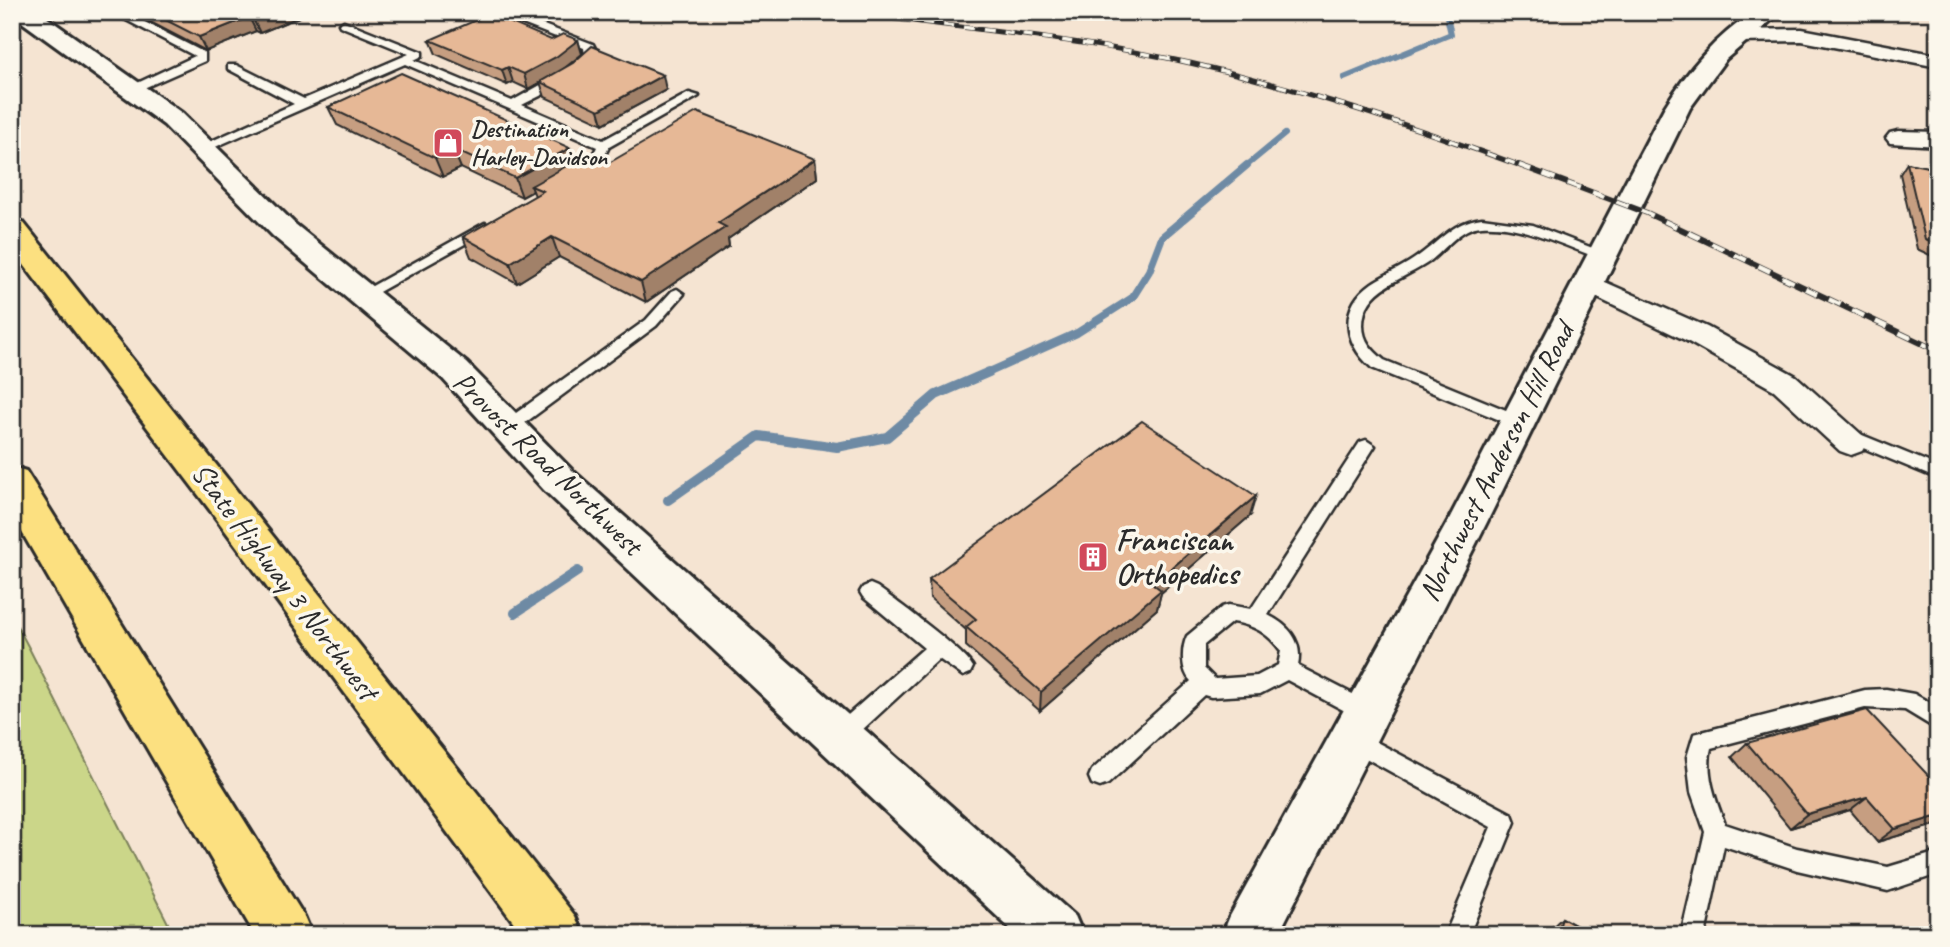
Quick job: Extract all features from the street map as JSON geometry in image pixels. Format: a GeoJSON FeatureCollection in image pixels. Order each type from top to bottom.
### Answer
{"type":"FeatureCollection","features":[{"type":"Feature","properties":{"kind":"highway","name":"State Highway 3 Northwest"},"geometry":{"type":"LineString","coordinates":[[12,228],[556,935]]}},
{"type":"Feature","properties":{"kind":"highway"},"geometry":{"type":"LineString","coordinates":[[12,481],[285,935]]}},
{"type":"Feature","properties":{"kind":"street","name":"Northwest Anderson Hill Road"},"geometry":{"type":"LineString","coordinates":[[1249,935],[1360,725],[1601,254],[1695,78],[1735,36],[1770,12]]}},
{"type":"Feature","properties":{"kind":"street","name":"Provost Road Northwest"},"geometry":{"type":"LineString","coordinates":[[36,14],[173,119],[284,230],[455,371],[558,480],[1056,935]]}},
{"type":"Feature","properties":{"kind":"street"},"geometry":{"type":"LineString","coordinates":[[1735,36],[1802,35],[1938,61]]}},
{"type":"Feature","properties":{"kind":"street"},"geometry":{"type":"LineString","coordinates":[[1898,138],[1938,139]]}},
{"type":"Feature","properties":{"kind":"street"},"geometry":{"type":"LineString","coordinates":[[1587,282],[1697,334],[1785,383],[1845,437]]}},
{"type":"Feature","properties":{"kind":"lane"},"geometry":{"type":"LineString","coordinates":[[116,12],[201,55],[199,61],[189,67],[133,89]]}},
{"type":"Feature","properties":{"kind":"lane"},"geometry":{"type":"LineString","coordinates":[[512,106],[573,71],[589,60],[592,54],[589,47],[519,19],[516,12]]}},
{"type":"Feature","properties":{"kind":"lane"},"geometry":{"type":"LineString","coordinates":[[601,12],[613,16]]}},
{"type":"Feature","properties":{"kind":"lane"},"geometry":{"type":"LineString","coordinates":[[202,148],[418,54],[344,24]]}},
{"type":"Feature","properties":{"kind":"lane"},"geometry":{"type":"LineString","coordinates":[[405,60],[604,145]]}},
{"type":"Feature","properties":{"kind":"lane"},"geometry":{"type":"LineString","coordinates":[[232,67],[306,105]]}},
{"type":"Feature","properties":{"kind":"lane"},"geometry":{"type":"LineString","coordinates":[[570,178],[594,164],[604,145],[693,96]]}},
{"type":"Feature","properties":{"kind":"lane"},"geometry":{"type":"LineString","coordinates":[[363,295],[497,220]]}},
{"type":"Feature","properties":{"kind":"lane"},"geometry":{"type":"LineString","coordinates":[[1517,421],[1378,364],[1363,351],[1356,335],[1353,317],[1358,306],[1376,286],[1420,262],[1465,225],[1482,222],[1522,228],[1601,254]]}},
{"type":"Feature","properties":{"kind":"lane"},"geometry":{"type":"LineString","coordinates":[[508,427],[651,324],[677,294]]}},
{"type":"Feature","properties":{"kind":"lane"},"geometry":{"type":"LineString","coordinates":[[1845,437],[1938,473]]}},
{"type":"Feature","properties":{"kind":"lane"},"geometry":{"type":"LineString","coordinates":[[1256,617],[1366,446]]}},
{"type":"Feature","properties":{"kind":"lane"},"geometry":{"type":"LineString","coordinates":[[870,592],[963,667]]}},
{"type":"Feature","properties":{"kind":"lane"},"geometry":{"type":"LineString","coordinates":[[1229,613],[1256,617],[1278,629],[1291,650],[1287,670],[1260,685],[1212,688],[1194,671],[1194,642],[1229,613]]}},
{"type":"Feature","properties":{"kind":"lane"},"geometry":{"type":"LineString","coordinates":[[840,737],[939,647]]}},
{"type":"Feature","properties":{"kind":"lane"},"geometry":{"type":"LineString","coordinates":[[1287,670],[1360,725],[1504,822],[1457,935]]}},
{"type":"Feature","properties":{"kind":"lane"},"geometry":{"type":"LineString","coordinates":[[1100,777],[1205,681]]}},
{"type":"Feature","properties":{"kind":"lane"},"geometry":{"type":"LineString","coordinates":[[1693,935],[1716,832],[1702,792],[1698,757],[1702,741],[1865,699],[1892,697],[1918,704],[1938,721]]}},
{"type":"Feature","properties":{"kind":"lane"},"geometry":{"type":"LineString","coordinates":[[1716,832],[1797,859],[1888,879],[1938,863]]}},
{"type":"Feature","properties":{"kind":"green space"},"geometry":{"type":"Polygon","coordinates":[[[12,616],[29,648],[174,935],[12,935],[12,616]]]}},
{"type":"Feature","properties":{"kind":"building"},"geometry":{"type":"Polygon","coordinates":[[[150,12],[269,12],[199,37],[150,12]]]}},
{"type":"Feature","properties":{"kind":"building"},"geometry":{"type":"Polygon","coordinates":[[[490,14],[551,40],[563,34],[578,40],[556,57],[524,74],[508,67],[502,70],[430,40],[490,14]]]}},
{"type":"Feature","properties":{"kind":"building"},"geometry":{"type":"Polygon","coordinates":[[[592,46],[663,75],[599,110],[540,82],[573,63],[592,46]]]}},
{"type":"Feature","properties":{"kind":"building","name":"Destination Harley-Davidson"},"geometry":{"type":"Polygon","coordinates":[[[401,73],[570,148],[515,178],[453,149],[435,158],[328,107],[401,73]]]}},
{"type":"Feature","properties":{"kind":"building"},"geometry":{"type":"Polygon","coordinates":[[[697,112],[815,159],[718,223],[726,227],[641,282],[552,237],[510,263],[463,237],[543,191],[531,186],[586,155],[607,164],[697,112]]]}},
{"type":"Feature","properties":{"kind":"building"},"geometry":{"type":"Polygon","coordinates":[[[1907,163],[1938,169],[1938,244],[1925,239],[1907,163]]]}},
{"type":"Feature","properties":{"kind":"building","name":"Franciscan Orthopedics"},"geometry":{"type":"Polygon","coordinates":[[[1142,421],[1256,496],[1153,584],[1161,590],[1041,692],[966,627],[976,619],[929,579],[1142,421]]]}},
{"type":"Feature","properties":{"kind":"building"},"geometry":{"type":"Polygon","coordinates":[[[1867,710],[1938,786],[1938,816],[1895,829],[1867,797],[1807,814],[1747,743],[1867,710]]]}},
{"type":"Feature","properties":{"kind":"building"},"geometry":{"type":"Polygon","coordinates":[[[1562,918],[1593,935],[1557,935],[1562,918]]]}},
{"type":"Feature","properties":{"kind":"waterway"},"geometry":{"type":"LineString","coordinates":[[1344,78],[1451,34],[1446,12]]}},
{"type":"Feature","properties":{"kind":"waterway"},"geometry":{"type":"LineString","coordinates":[[1245,167],[1285,134]]}},
{"type":"Feature","properties":{"kind":"waterway"},"geometry":{"type":"LineString","coordinates":[[985,374],[1077,333],[1132,298],[1149,271],[1162,237],[1247,165]]}},
{"type":"Feature","properties":{"kind":"waterway"},"geometry":{"type":"LineString","coordinates":[[668,500],[759,436],[837,447],[887,437],[936,395],[989,372]]}},
{"type":"Feature","properties":{"kind":"waterway"},"geometry":{"type":"LineString","coordinates":[[515,613],[578,571]]}},
{"type":"Feature","properties":{"kind":"railway"},"geometry":{"type":"LineString","coordinates":[[844,12],[1061,40],[1190,63],[1358,110],[1524,167]]}},
{"type":"Feature","properties":{"kind":"railway"},"geometry":{"type":"LineString","coordinates":[[1519,165],[1647,213],[1938,351]]}},
{"type":"Feature","properties":{"kind":"place","name":"Destination Harley-Davidson"},"geometry":{"type":"Point","coordinates":[448,143]}},
{"type":"Feature","properties":{"kind":"place","name":"Franciscan Orthopedics"},"geometry":{"type":"Point","coordinates":[1093,557]}}]}
